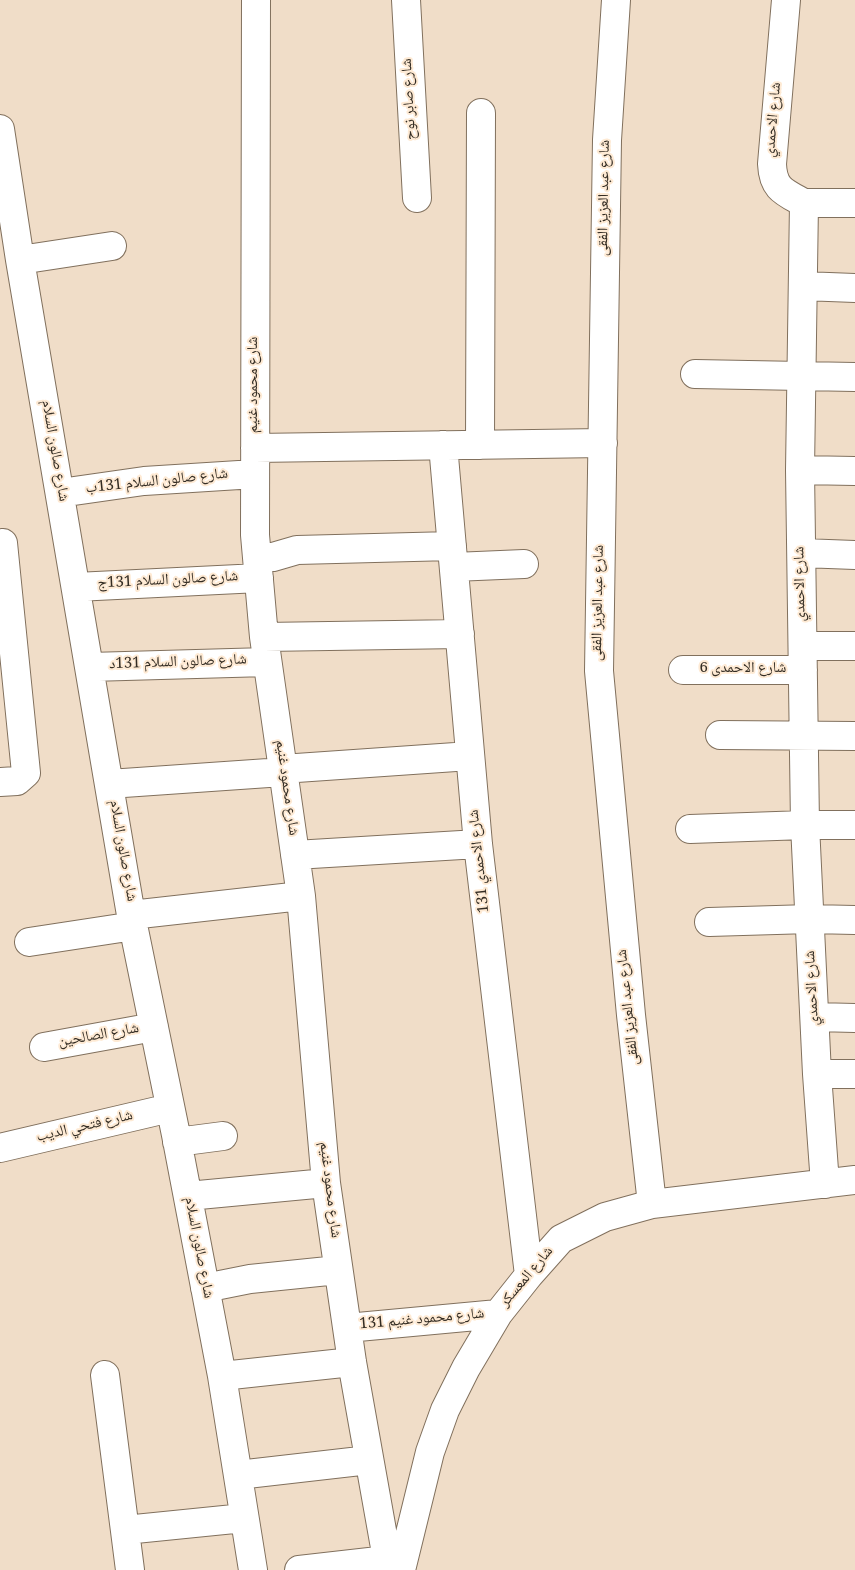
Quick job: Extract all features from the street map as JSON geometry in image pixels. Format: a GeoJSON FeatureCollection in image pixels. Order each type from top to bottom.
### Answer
{"type":"FeatureCollection","features":[{"type":"Feature","properties":{"kind":"street","name":"شارع محمود غنيم"},"geometry":{"type":"LineString","coordinates":[[256,0],[255,534],[265,650],[301,896],[326,1183],[346,1328],[369,1460],[392,1567]]}},
{"type":"Feature","properties":{"kind":"street","name":"شارع صابر نوح"},"geometry":{"type":"LineString","coordinates":[[406,0],[417,198]]}},
{"type":"Feature","properties":{"kind":"street","name":"شارع عبد العزيز الفقى"},"geometry":{"type":"LineString","coordinates":[[616,0],[607,140],[599,671],[630,1005],[652,1204]]}},
{"type":"Feature","properties":{"kind":"street","name":"شارع الاحمدي"},"geometry":{"type":"LineString","coordinates":[[786,0],[772,175],[777,186],[786,194],[804,203],[800,470],[805,825],[817,1074],[825,1184]]}},
{"type":"Feature","properties":{"kind":"street"},"geometry":{"type":"LineString","coordinates":[[480,445],[481,113]]}},
{"type":"Feature","properties":{"kind":"street","name":"شارع صالون السلام"},"geometry":{"type":"LineString","coordinates":[[0,129],[13,253],[60,493],[133,921],[222,1376],[252,1570]]}},
{"type":"Feature","properties":{"kind":"street"},"geometry":{"type":"LineString","coordinates":[[804,203],[855,203]]}},
{"type":"Feature","properties":{"kind":"street"},"geometry":{"type":"LineString","coordinates":[[13,253],[112,246]]}},
{"type":"Feature","properties":{"kind":"street"},"geometry":{"type":"LineString","coordinates":[[803,286],[855,288]]}},
{"type":"Feature","properties":{"kind":"street"},"geometry":{"type":"LineString","coordinates":[[695,374],[855,377]]}},
{"type":"Feature","properties":{"kind":"street"},"geometry":{"type":"LineString","coordinates":[[255,448],[602,443]]}},
{"type":"Feature","properties":{"kind":"street","name":"شارع الاحمدي 131"},"geometry":{"type":"LineString","coordinates":[[443,445],[478,844],[529,1275]]}},
{"type":"Feature","properties":{"kind":"street"},"geometry":{"type":"LineString","coordinates":[[800,470],[855,470]]}},
{"type":"Feature","properties":{"kind":"street","name":"شارع صالون السلام 131ب"},"geometry":{"type":"LineString","coordinates":[[60,493],[144,481],[255,474]]}},
{"type":"Feature","properties":{"kind":"street"},"geometry":{"type":"LineString","coordinates":[[0,782],[17,781],[26,773],[3,543]]}},
{"type":"Feature","properties":{"kind":"street","name":"شارع صالون السلام 131ج"},"geometry":{"type":"LineString","coordinates":[[76,587],[258,567],[284,553],[298,550],[453,557],[524,564]]}},
{"type":"Feature","properties":{"kind":"street"},"geometry":{"type":"LineString","coordinates":[[802,553],[855,554]]}},
{"type":"Feature","properties":{"kind":"street","name":"شارع صالون السلام 131د"},"geometry":{"type":"LineString","coordinates":[[90,666],[460,634]]}},
{"type":"Feature","properties":{"kind":"street","name":"شارع الاحمدى 6"},"geometry":{"type":"LineString","coordinates":[[683,670],[803,658],[855,646]]}},
{"type":"Feature","properties":{"kind":"street"},"geometry":{"type":"LineString","coordinates":[[720,735],[855,736]]}},
{"type":"Feature","properties":{"kind":"street"},"geometry":{"type":"LineString","coordinates":[[110,784],[470,756]]}},
{"type":"Feature","properties":{"kind":"street"},"geometry":{"type":"LineString","coordinates":[[690,829],[855,825]]}},
{"type":"Feature","properties":{"kind":"street"},"geometry":{"type":"LineString","coordinates":[[295,855],[478,844]]}},
{"type":"Feature","properties":{"kind":"street"},"geometry":{"type":"LineString","coordinates":[[29,942],[133,921],[301,896]]}},
{"type":"Feature","properties":{"kind":"street"},"geometry":{"type":"LineString","coordinates":[[709,922],[810,919],[855,920]]}},
{"type":"Feature","properties":{"kind":"street"},"geometry":{"type":"LineString","coordinates":[[815,1017],[855,1018]]}},
{"type":"Feature","properties":{"kind":"street","name":"شارع الصالحين"},"geometry":{"type":"LineString","coordinates":[[44,1046],[154,1027]]}},
{"type":"Feature","properties":{"kind":"street"},"geometry":{"type":"LineString","coordinates":[[817,1074],[855,1074]]}},
{"type":"Feature","properties":{"kind":"street","name":"شارع فتحي الديب"},"geometry":{"type":"LineString","coordinates":[[0,1148],[170,1108]]}},
{"type":"Feature","properties":{"kind":"street"},"geometry":{"type":"LineString","coordinates":[[177,1142],[224,1136]]}},
{"type":"Feature","properties":{"kind":"street","name":"شارع المعسكر"},"geometry":{"type":"LineString","coordinates":[[392,1567],[445,1410],[466,1368],[498,1314],[561,1239],[605,1217],[652,1204],[855,1180]]}},
{"type":"Feature","properties":{"kind":"street"},"geometry":{"type":"LineString","coordinates":[[188,1196],[326,1183]]}},
{"type":"Feature","properties":{"kind":"street"},"geometry":{"type":"LineString","coordinates":[[205,1288],[250,1279],[338,1270]]}},
{"type":"Feature","properties":{"kind":"street","name":"شارع محمود غنيم 131"},"geometry":{"type":"LineString","coordinates":[[346,1328],[498,1314]]}},
{"type":"Feature","properties":{"kind":"street"},"geometry":{"type":"LineString","coordinates":[[222,1376],[352,1362]]}},
{"type":"Feature","properties":{"kind":"street"},"geometry":{"type":"LineString","coordinates":[[106,1375],[130,1570]]}},
{"type":"Feature","properties":{"kind":"street"},"geometry":{"type":"LineString","coordinates":[[238,1475],[369,1460]]}},
{"type":"Feature","properties":{"kind":"street"},"geometry":{"type":"LineString","coordinates":[[125,1530],[244,1518]]}},
{"type":"Feature","properties":{"kind":"street"},"geometry":{"type":"LineString","coordinates":[[299,1570],[392,1567]]}}]}
